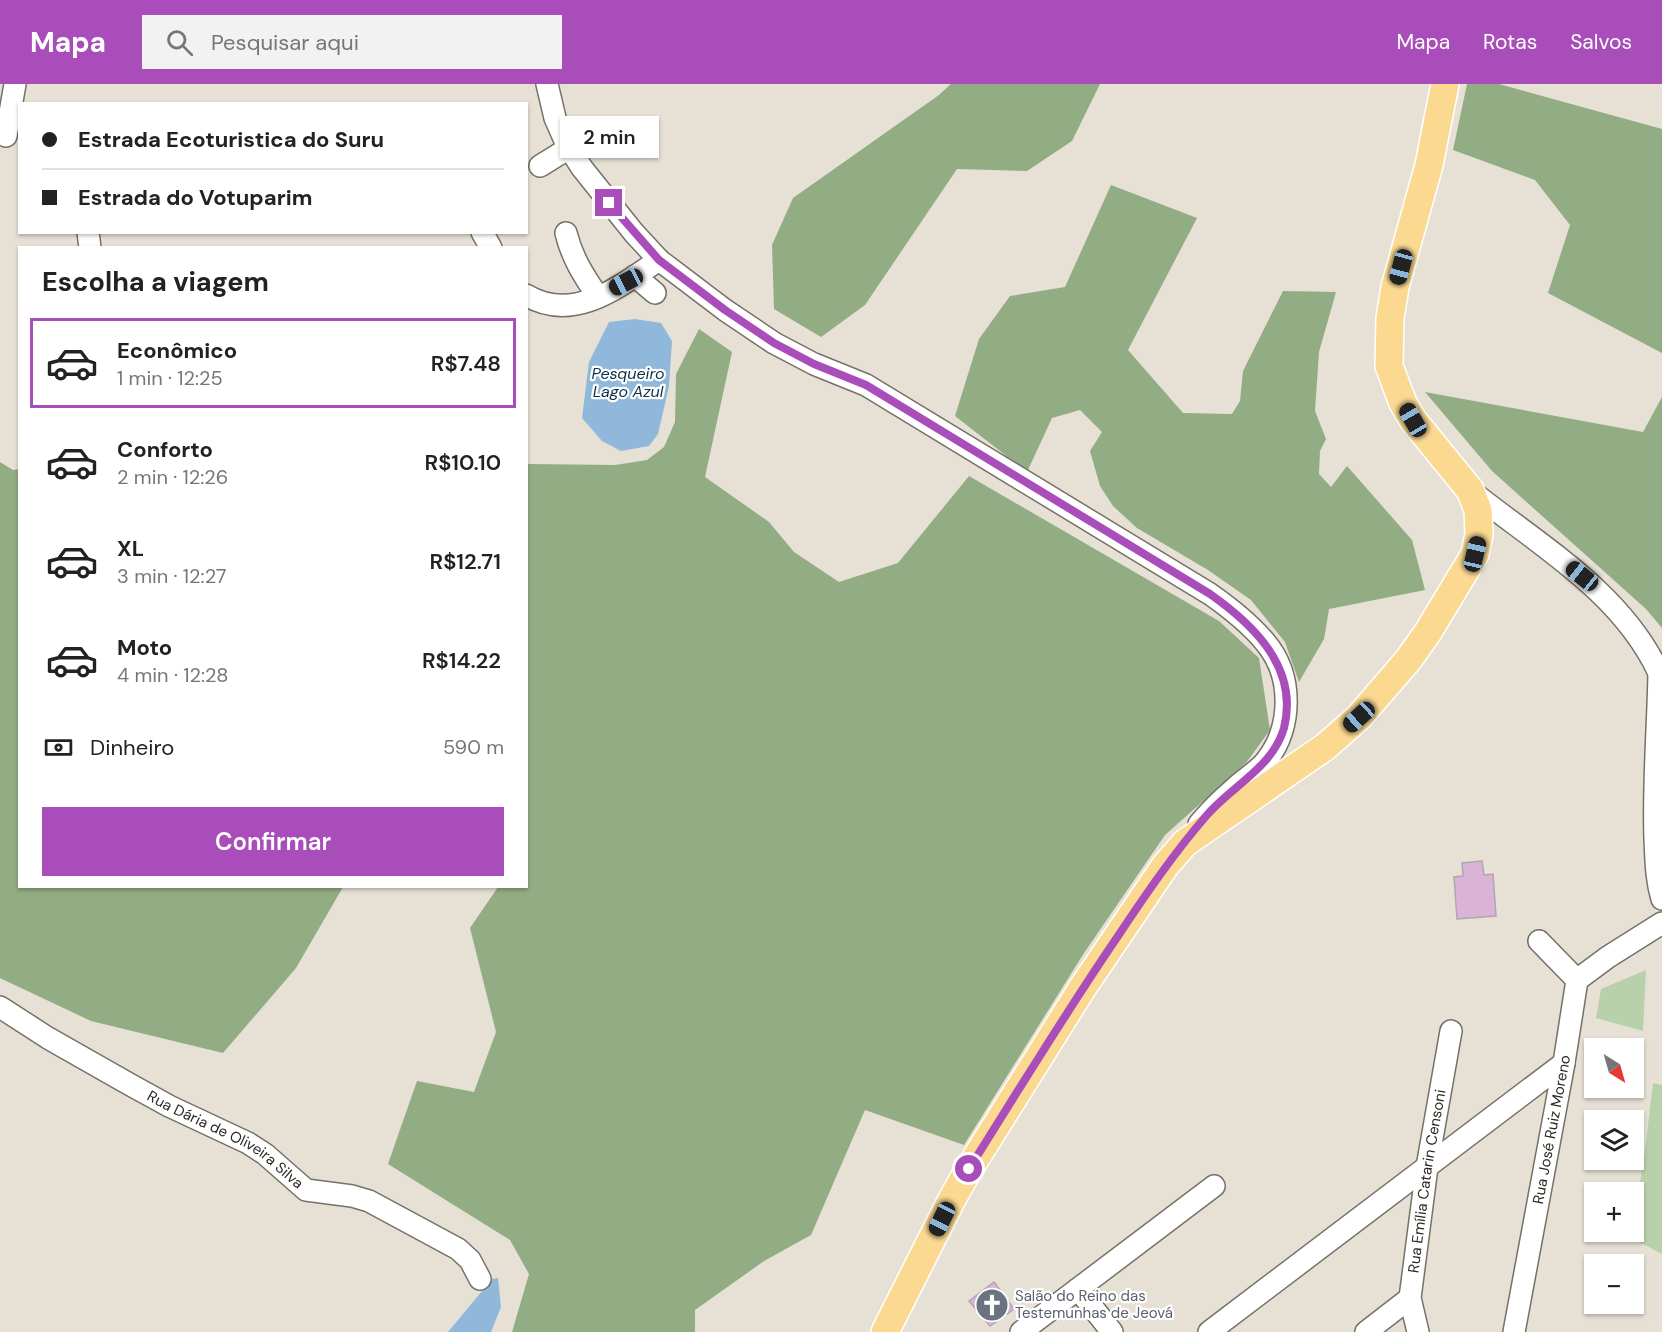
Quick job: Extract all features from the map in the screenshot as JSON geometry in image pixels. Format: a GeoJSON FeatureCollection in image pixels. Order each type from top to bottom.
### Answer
{"type":"FeatureCollection","features":[{"type":"Feature","properties":{"kind":"main road"},"geometry":{"type":"LineString","coordinates":[[885,1332],[969,1169],[1083,987],[1165,866],[1185,843],[1325,747],[1359,717],[1391,682],[1428,632],[1475,554],[1479,534],[1478,510],[1470,490],[1413,420],[1403,403],[1389,366],[1390,318],[1395,287],[1429,165],[1445,84]]}},
{"type":"Feature","properties":{"kind":"street"},"geometry":{"type":"LineString","coordinates":[[6,136],[15,84]]}},
{"type":"Feature","properties":{"kind":"street"},"geometry":{"type":"LineString","coordinates":[[546,84],[555,118],[569,148],[596,188],[659,260],[725,310],[774,343],[814,364],[866,385],[1202,590],[1230,609],[1266,644],[1276,659],[1285,691],[1286,713],[1277,745],[1264,763],[1209,812],[1185,843]]}},
{"type":"Feature","properties":{"kind":"street"},"geometry":{"type":"LineString","coordinates":[[540,166],[569,148]]}},
{"type":"Feature","properties":{"kind":"street"},"geometry":{"type":"LineString","coordinates":[[566,233],[570,251],[577,266],[598,297]]}},
{"type":"Feature","properties":{"kind":"street"},"geometry":{"type":"LineString","coordinates":[[528,296],[538,302],[557,306],[592,301],[659,260]]}},
{"type":"Feature","properties":{"kind":"street"},"geometry":{"type":"LineString","coordinates":[[635,276],[655,293]]}},
{"type":"Feature","properties":{"kind":"street"},"geometry":{"type":"LineString","coordinates":[[1470,490],[1582,576],[1606,599],[1634,633],[1660,672],[1653,798],[1656,872],[1662,899]]}},
{"type":"Feature","properties":{"kind":"street"},"geometry":{"type":"LineString","coordinates":[[1539,941],[1576,980],[1608,957],[1662,924]]}},
{"type":"Feature","properties":{"kind":"street","name":"Rua José Ruiz Moreno"},"geometry":{"type":"LineString","coordinates":[[1514,1332],[1564,1063],[1576,980]]}},
{"type":"Feature","properties":{"kind":"street","name":"Rua Dária de Oliveira Silva"},"geometry":{"type":"LineString","coordinates":[[0,1007],[48,1038],[169,1106],[248,1143],[265,1154],[306,1190],[352,1196],[369,1201],[458,1249],[470,1260],[480,1279]]}},
{"type":"Feature","properties":{"kind":"street","name":"Rua Emília Catarin Censoni"},"geometry":{"type":"LineString","coordinates":[[1418,1332],[1410,1298],[1427,1167],[1451,1031]]}},
{"type":"Feature","properties":{"kind":"street"},"geometry":{"type":"LineString","coordinates":[[1209,1332],[1564,1063]]}},
{"type":"Feature","properties":{"kind":"street"},"geometry":{"type":"LineString","coordinates":[[1021,1332],[1214,1186]]}},
{"type":"Feature","properties":{"kind":"street"},"geometry":{"type":"LineString","coordinates":[[1078,1289],[1112,1332]]}},
{"type":"Feature","properties":{"kind":"street"},"geometry":{"type":"LineString","coordinates":[[1366,1332],[1410,1298]]}},
{"type":"Feature","properties":{"kind":"green space"},"geometry":{"type":"Polygon","coordinates":[[[951,84],[1100,84],[1072,141],[1027,171],[957,169],[865,305],[821,337],[774,309],[772,245],[793,198],[939,95],[951,84]]]}},
{"type":"Feature","properties":{"kind":"green space"},"geometry":{"type":"Polygon","coordinates":[[[1467,84],[1499,84],[1662,129],[1662,353],[1548,293],[1570,225],[1535,180],[1453,150],[1467,84]]]}},
{"type":"Feature","properties":{"kind":"green space"},"geometry":{"type":"Polygon","coordinates":[[[1111,185],[1197,218],[1128,350],[1183,413],[1232,414],[1240,401],[1243,371],[1283,291],[1336,292],[1319,352],[1315,411],[1326,439],[1320,451],[1319,474],[1331,487],[1347,466],[1412,540],[1425,590],[1329,609],[1324,639],[1299,682],[1285,642],[1251,600],[1208,570],[1137,528],[1113,506],[1100,486],[1090,451],[1102,432],[1080,410],[1052,418],[1027,472],[955,416],[979,339],[1010,296],[1065,287],[1111,185]]]}},
{"type":"Feature","properties":{"kind":"green space"},"geometry":{"type":"Polygon","coordinates":[[[699,329],[732,352],[705,477],[769,522],[794,552],[839,582],[898,563],[969,476],[1219,621],[1259,658],[1270,730],[1246,763],[1165,835],[1084,953],[964,1145],[865,1110],[811,1235],[764,1261],[695,1310],[695,1332],[512,1332],[529,1274],[510,1240],[388,1164],[417,1081],[474,1092],[496,1032],[470,928],[497,888],[528,888],[528,464],[615,465],[647,460],[664,447],[675,422],[676,374],[699,329]]]}},
{"type":"Feature","properties":{"kind":"green space"},"geometry":{"type":"Polygon","coordinates":[[[1425,392],[1643,432],[1662,397],[1662,628],[1646,609],[1492,471],[1425,392]]]}},
{"type":"Feature","properties":{"kind":"green space"},"geometry":{"type":"Polygon","coordinates":[[[0,462],[13,470],[18,469],[18,888],[342,888],[296,968],[223,1053],[91,1021],[0,978],[0,462]]]}},
{"type":"Feature","properties":{"kind":"green space"},"geometry":{"type":"Polygon","coordinates":[[[1646,970],[1643,1031],[1596,1018],[1601,989],[1646,970]]]}},
{"type":"Feature","properties":{"kind":"green space"},"geometry":{"type":"Polygon","coordinates":[[[1653,1083],[1662,1085],[1662,1254],[1639,1242],[1644,1242],[1644,1182],[1640,1182],[1642,1170],[1644,1170],[1653,1083]]]}},
{"type":"Feature","properties":{"kind":"water","name":"Pesqueiro Lago Azul"},"geometry":{"type":"Polygon","coordinates":[[[635,319],[661,323],[672,341],[669,386],[658,434],[649,446],[621,451],[602,441],[582,418],[589,362],[609,322],[635,319]]]}},
{"type":"Feature","properties":{"kind":"water"},"geometry":{"type":"Polygon","coordinates":[[[498,1278],[501,1307],[491,1332],[448,1332],[492,1279],[498,1278]]]}},
{"type":"Feature","properties":{"kind":"building"},"geometry":{"type":"Polygon","coordinates":[[[1482,861],[1484,875],[1493,874],[1496,916],[1457,919],[1454,877],[1463,876],[1462,863],[1482,861]]]}},
{"type":"Feature","properties":{"kind":"building","name":"Salão do Reino das Testemunhas de Jeová"},"geometry":{"type":"Polygon","coordinates":[[[994,1282],[1014,1309],[990,1326],[969,1301],[994,1282]]]}},
{"type":"Feature","properties":{"kind":"place","name":"Salão do Reino das Testemunhas de Jeová"},"geometry":{"type":"Point","coordinates":[992,1305]}},
{"type":"Feature","properties":{"kind":"route"},"geometry":{"type":"LineString","coordinates":[[609,203],[659,260],[725,310],[774,343],[814,364],[866,385],[1210,594],[1250,627],[1276,659],[1285,691],[1286,713],[1277,745],[1264,763],[1209,812],[1165,866],[1083,987],[969,1169]]}}]}
